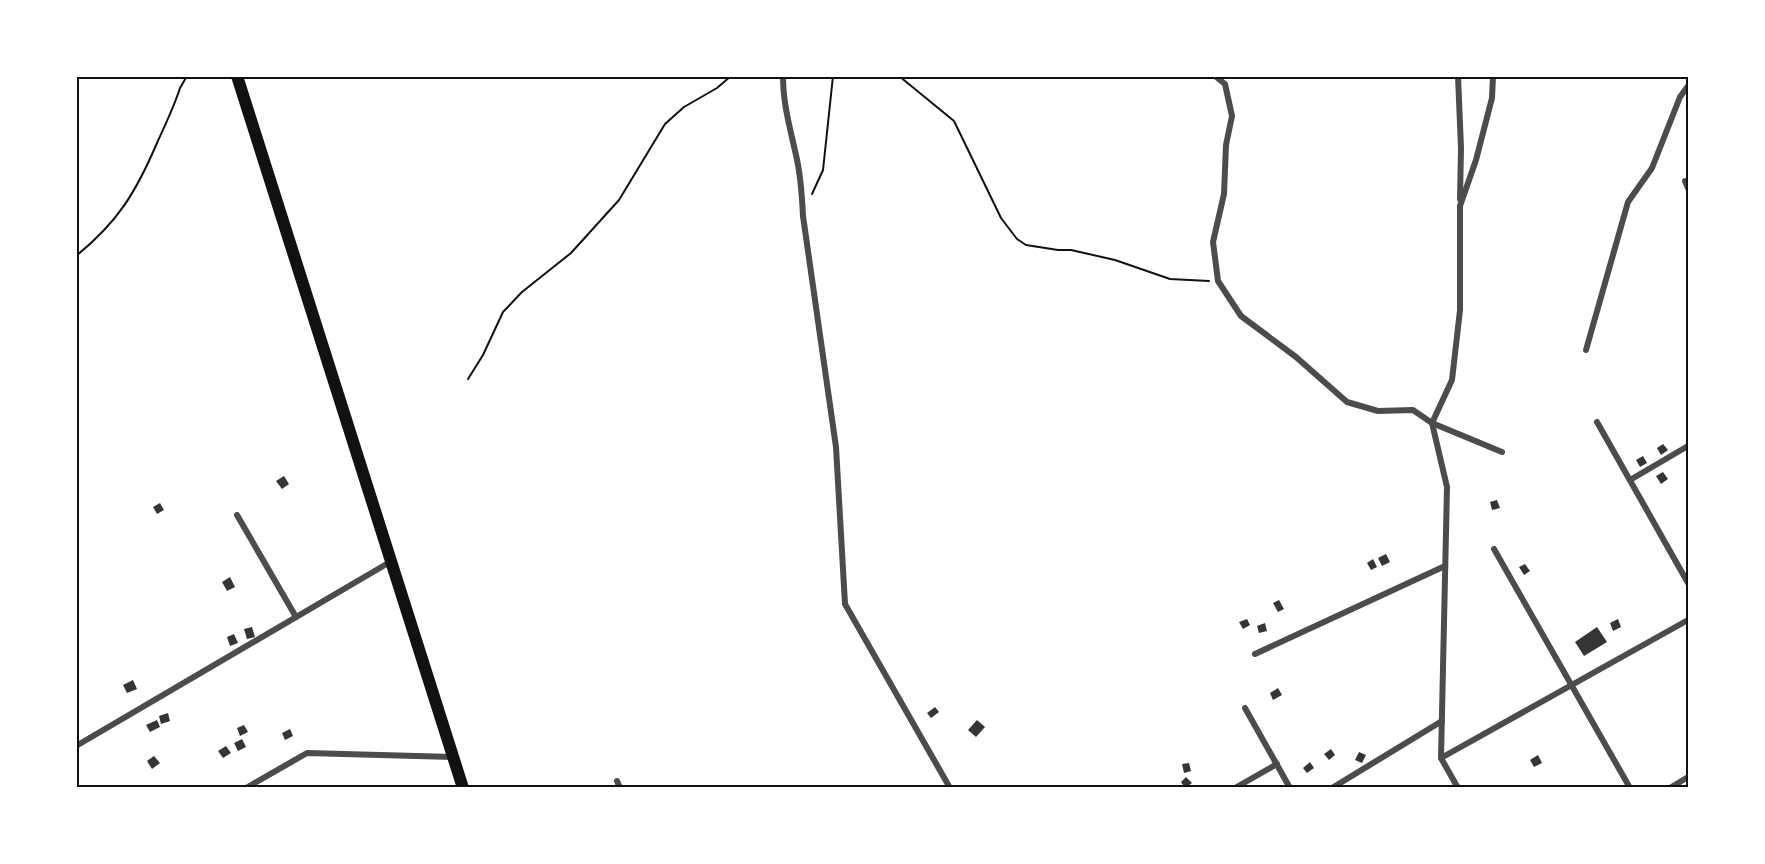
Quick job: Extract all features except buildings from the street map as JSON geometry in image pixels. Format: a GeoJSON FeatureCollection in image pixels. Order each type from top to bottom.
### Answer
{"type":"FeatureCollection","features":[{"type":"Feature","properties":{"kind":"main road"},"geometry":{"type":"LineString","coordinates":[[237,76],[463,788]]}},
{"type":"Feature","properties":{"kind":"street"},"geometry":{"type":"LineString","coordinates":[[783,76],[786,117],[802,187],[803,216],[836,447],[846,604],[951,788]]}},
{"type":"Feature","properties":{"kind":"street"},"geometry":{"type":"LineString","coordinates":[[1215,76],[1225,84],[1232,116],[1226,145],[1224,194],[1213,242],[1218,281],[1241,316],[1296,357],[1347,402],[1377,411],[1413,410],[1432,423],[1502,452]]}},
{"type":"Feature","properties":{"kind":"street"},"geometry":{"type":"LineString","coordinates":[[1458,76],[1461,148],[1460,310],[1452,380],[1432,423],[1447,488],[1441,758],[1458,788]]}},
{"type":"Feature","properties":{"kind":"street"},"geometry":{"type":"LineString","coordinates":[[1460,206],[1476,160],[1492,98],[1493,76]]}},
{"type":"Feature","properties":{"kind":"street"},"geometry":{"type":"LineString","coordinates":[[1586,350],[1628,202],[1652,168],[1680,97],[1689,86]]}},
{"type":"Feature","properties":{"kind":"street"},"geometry":{"type":"LineString","coordinates":[[1685,181],[1689,188]]}},
{"type":"Feature","properties":{"kind":"street"},"geometry":{"type":"LineString","coordinates":[[1597,422],[1689,583]]}},
{"type":"Feature","properties":{"kind":"street"},"geometry":{"type":"LineString","coordinates":[[1630,480],[1689,447]]}},
{"type":"Feature","properties":{"kind":"street"},"geometry":{"type":"LineString","coordinates":[[237,515],[296,617]]}},
{"type":"Feature","properties":{"kind":"street"},"geometry":{"type":"LineString","coordinates":[[1494,549],[1630,788]]}},
{"type":"Feature","properties":{"kind":"street"},"geometry":{"type":"LineString","coordinates":[[76,746],[390,562]]}},
{"type":"Feature","properties":{"kind":"street"},"geometry":{"type":"LineString","coordinates":[[1255,654],[1445,566]]}},
{"type":"Feature","properties":{"kind":"street"},"geometry":{"type":"LineString","coordinates":[[1441,758],[1689,620]]}},
{"type":"Feature","properties":{"kind":"street"},"geometry":{"type":"LineString","coordinates":[[1245,708],[1290,788]]}},
{"type":"Feature","properties":{"kind":"street"},"geometry":{"type":"LineString","coordinates":[[1332,788],[1442,721]]}},
{"type":"Feature","properties":{"kind":"street"},"geometry":{"type":"LineString","coordinates":[[246,788],[307,753],[453,758]]}},
{"type":"Feature","properties":{"kind":"street"},"geometry":{"type":"LineString","coordinates":[[1235,788],[1277,764]]}},
{"type":"Feature","properties":{"kind":"street"},"geometry":{"type":"LineString","coordinates":[[1670,788],[1689,777]]}},
{"type":"Feature","properties":{"kind":"path"},"geometry":{"type":"LineString","coordinates":[[76,256],[95,241],[129,200],[148,165],[187,76]]}},
{"type":"Feature","properties":{"kind":"path"},"geometry":{"type":"LineString","coordinates":[[468,379],[483,355],[503,312],[522,292],[571,253],[619,200],[665,124],[684,107],[717,88],[731,76]]}},
{"type":"Feature","properties":{"kind":"path"},"geometry":{"type":"LineString","coordinates":[[803,216],[823,170],[833,76]]}},
{"type":"Feature","properties":{"kind":"path"},"geometry":{"type":"LineString","coordinates":[[899,76],[954,121],[1001,218],[1017,239],[1026,245],[1071,250],[1115,260],[1170,279],[1218,281]]}}]}
